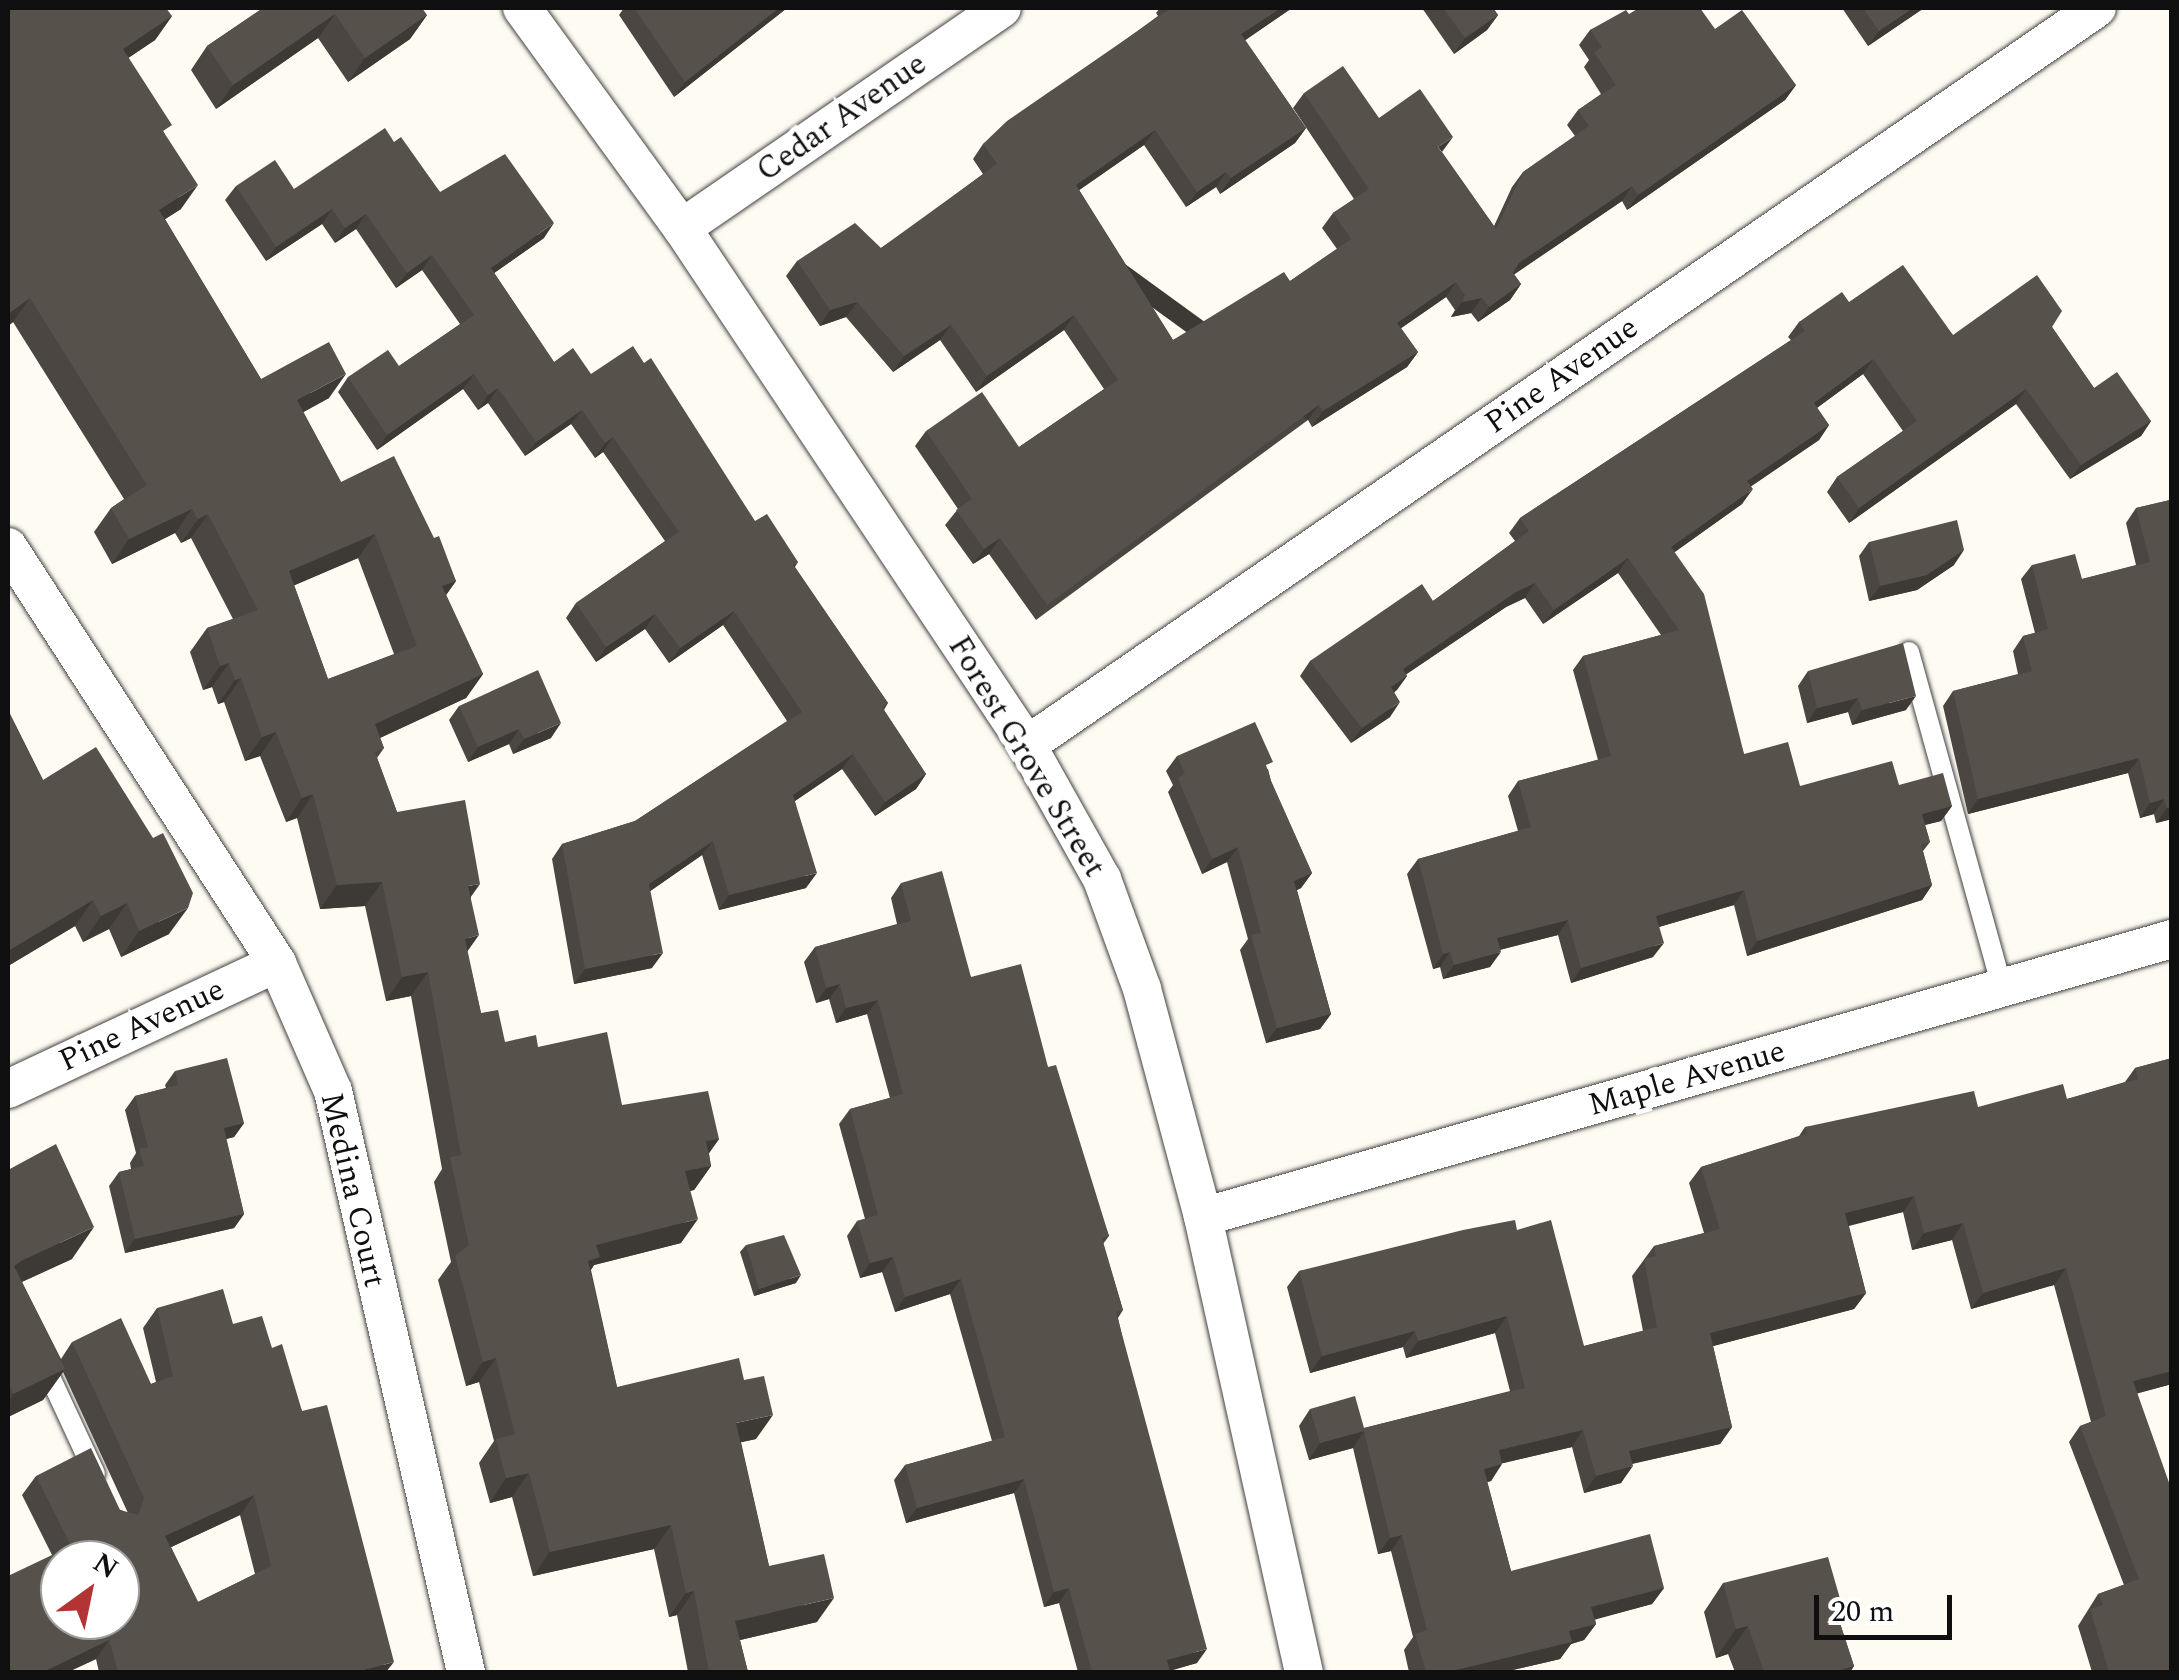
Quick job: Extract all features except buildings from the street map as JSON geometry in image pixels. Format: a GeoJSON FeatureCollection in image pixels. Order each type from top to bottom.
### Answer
{"type":"FeatureCollection","features":[{"type":"Feature","properties":{"kind":"street","name":"Forest Grove Street"},"geometry":{"type":"LineString","coordinates":[[522,8],[682,228],[1027,744],[1102,879],[1142,989],[1203,1217],[1304,1672]]}},
{"type":"Feature","properties":{"kind":"street","name":"Cedar Avenue"},"geometry":{"type":"LineString","coordinates":[[682,228],[1002,8]]}},
{"type":"Feature","properties":{"kind":"street","name":"Pine Avenue"},"geometry":{"type":"LineString","coordinates":[[1027,744],[2096,8]]}},
{"type":"Feature","properties":{"kind":"street","name":"Medina Court"},"geometry":{"type":"LineString","coordinates":[[8,547],[277,963],[333,1092],[466,1672]]}},
{"type":"Feature","properties":{"kind":"street","name":"Maple Avenue"},"geometry":{"type":"LineString","coordinates":[[1203,1217],[2172,940]]}},
{"type":"Feature","properties":{"kind":"street","name":"Pine Avenue"},"geometry":{"type":"LineString","coordinates":[[8,1089],[277,963]]}},
{"type":"Feature","properties":{"kind":"lane"},"geometry":{"type":"LineString","coordinates":[[1909,652],[2002,988]]}},
{"type":"Feature","properties":{"kind":"lane"},"geometry":{"type":"LineString","coordinates":[[35,1344],[102,1487]]}}]}
